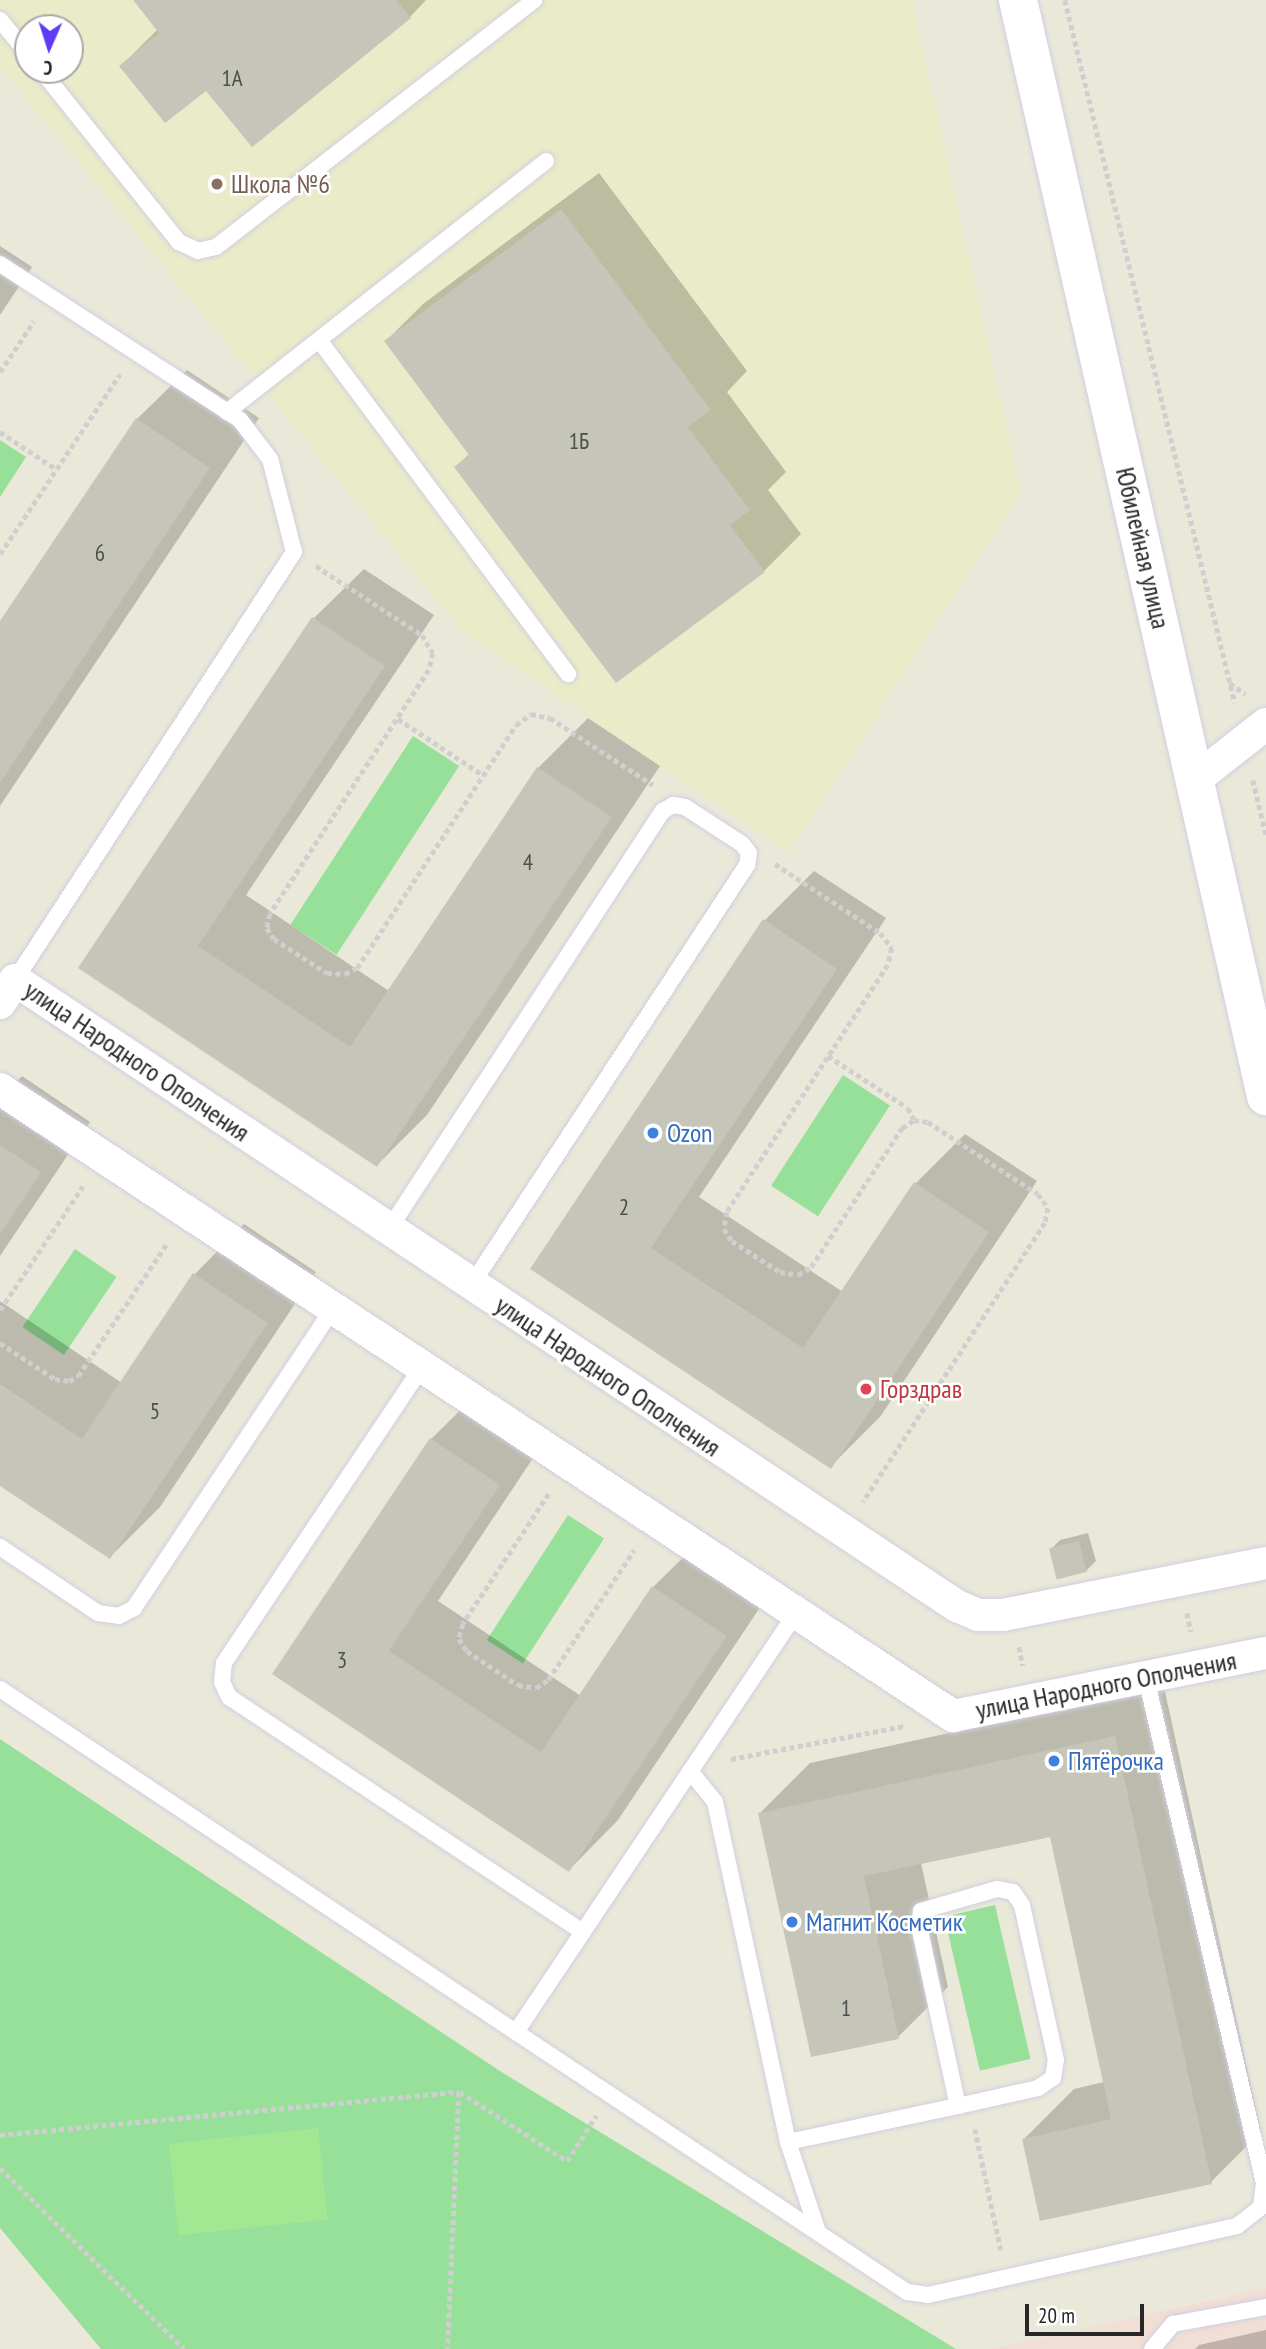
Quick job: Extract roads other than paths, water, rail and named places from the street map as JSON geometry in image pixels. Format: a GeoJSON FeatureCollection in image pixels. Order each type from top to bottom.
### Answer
{"type":"FeatureCollection","features":[{"type":"Feature","properties":{"kind":"main road","name":"Юбилейная улица"},"geometry":{"type":"LineString","coordinates":[[1018,0],[1196,779],[1260,1046],[1266,1096]]}},
{"type":"Feature","properties":{"kind":"street"},"geometry":{"type":"LineString","coordinates":[[1196,779],[1255,731]]}},
{"type":"Feature","properties":{"kind":"street","name":"улица Народного Ополчения"},"geometry":{"type":"LineString","coordinates":[[13,982],[957,1606],[978,1615],[1012,1613],[1266,1563]]}},
{"type":"Feature","properties":{"kind":"street","name":"улица Народного Ополчения"},"geometry":{"type":"LineString","coordinates":[[0,1089],[953,1716],[1266,1653]]}},
{"type":"Feature","properties":{"kind":"lane"},"geometry":{"type":"LineString","coordinates":[[52,84],[179,242],[198,251],[216,247],[513,6],[534,0]]}},
{"type":"Feature","properties":{"kind":"lane"},"geometry":{"type":"LineString","coordinates":[[0,20],[14,37]]}},
{"type":"Feature","properties":{"kind":"lane"},"geometry":{"type":"LineString","coordinates":[[227,412],[546,161]]}},
{"type":"Feature","properties":{"kind":"lane"},"geometry":{"type":"LineString","coordinates":[[0,264],[227,412],[259,440],[270,459],[294,552],[13,982]]}},
{"type":"Feature","properties":{"kind":"lane"},"geometry":{"type":"LineString","coordinates":[[319,340],[568,674]]}},
{"type":"Feature","properties":{"kind":"lane"},"geometry":{"type":"LineString","coordinates":[[389,1229],[663,811],[673,805],[685,807],[749,853],[740,876],[471,1284]]}},
{"type":"Feature","properties":{"kind":"lane"},"geometry":{"type":"LineString","coordinates":[[0,1548],[98,1613],[120,1616],[134,1608],[333,1308]]}},
{"type":"Feature","properties":{"kind":"lane"},"geometry":{"type":"LineString","coordinates":[[422,1367],[224,1663],[222,1682],[229,1697],[583,1932]]}},
{"type":"Feature","properties":{"kind":"lane"},"geometry":{"type":"LineString","coordinates":[[516,2032],[796,1613]]}},
{"type":"Feature","properties":{"kind":"lane"},"geometry":{"type":"LineString","coordinates":[[0,1689],[907,2291],[928,2295],[1237,2226],[1261,2207],[1264,2183],[1146,1678]]}},
{"type":"Feature","properties":{"kind":"lane"},"geometry":{"type":"LineString","coordinates":[[690,1771],[715,1802],[788,2142],[818,2232]]}},
{"type":"Feature","properties":{"kind":"lane"},"geometry":{"type":"LineString","coordinates":[[788,2142],[1038,2088],[1053,2078],[1056,2060],[1022,1905],[1013,1892],[997,1889],[921,1911],[919,1926],[963,2104]]}},
{"type":"Feature","properties":{"kind":"lane"},"geometry":{"type":"LineString","coordinates":[[1152,2349],[1173,2324],[1266,2307]]}},
{"type":"Feature","properties":{"kind":"place","name":"Школа №6"},"geometry":{"type":"Point","coordinates":[217,184]}},
{"type":"Feature","properties":{"kind":"place","name":"Ozon"},"geometry":{"type":"Point","coordinates":[653,1133]}},
{"type":"Feature","properties":{"kind":"place","name":"Горздрав"},"geometry":{"type":"Point","coordinates":[866,1389]}},
{"type":"Feature","properties":{"kind":"place","name":"Пятёрочка"},"geometry":{"type":"Point","coordinates":[1054,1761]}},
{"type":"Feature","properties":{"kind":"place","name":"Магнит Косметик"},"geometry":{"type":"Point","coordinates":[792,1922]}}]}
